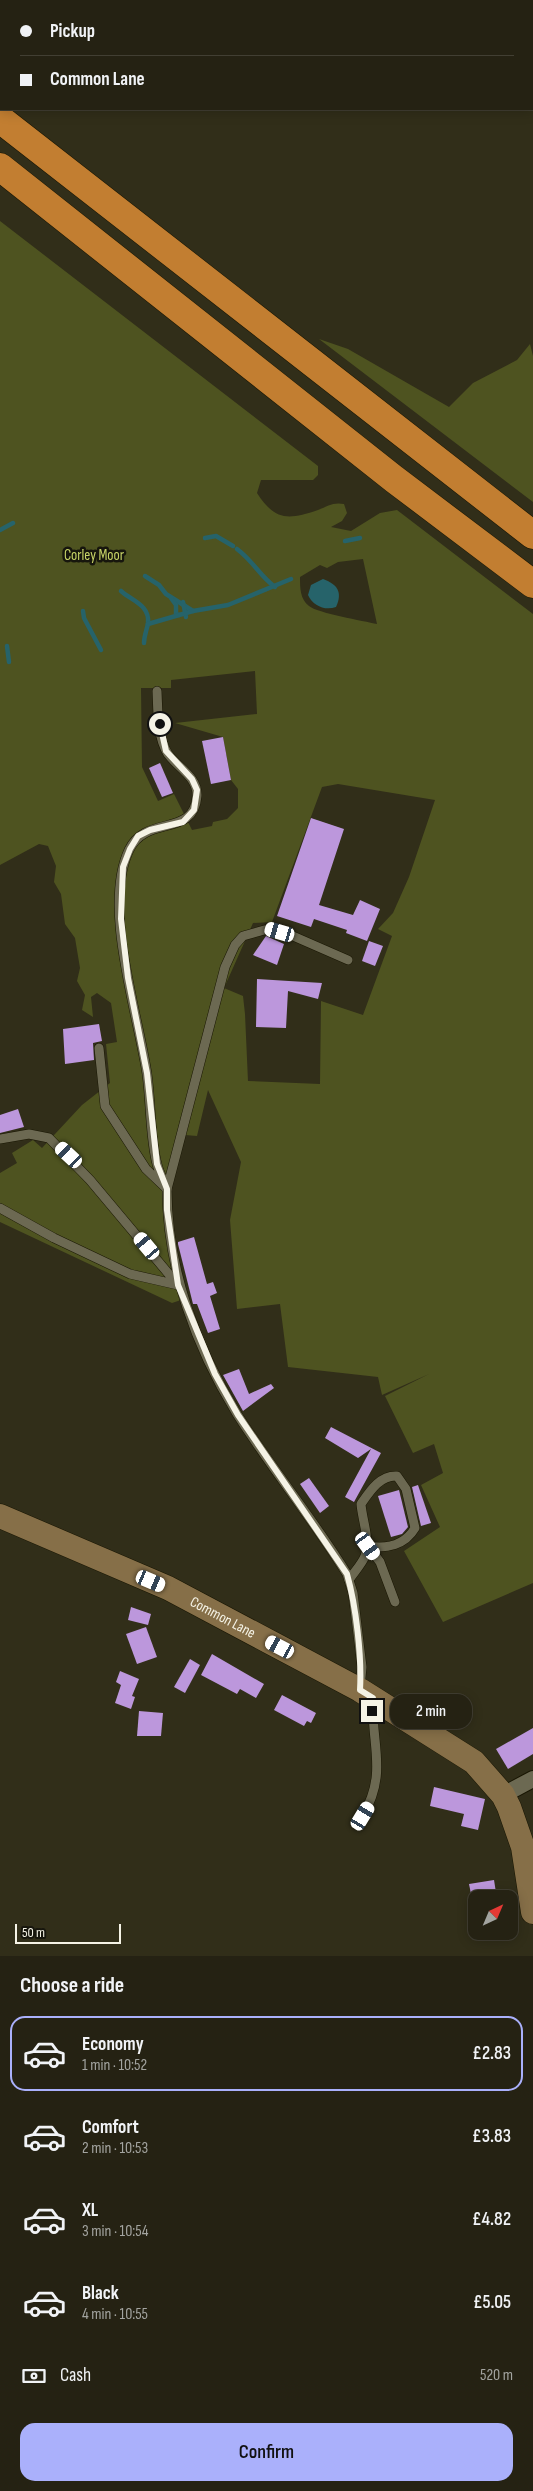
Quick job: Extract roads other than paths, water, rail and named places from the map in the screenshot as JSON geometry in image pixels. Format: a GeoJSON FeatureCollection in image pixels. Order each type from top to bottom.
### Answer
{"type":"FeatureCollection","features":[{"type":"Feature","properties":{"kind":"highway"},"geometry":{"type":"LineString","coordinates":[[0,119],[533,535]]}},
{"type":"Feature","properties":{"kind":"highway"},"geometry":{"type":"LineString","coordinates":[[0,167],[394,479],[533,584]]}},
{"type":"Feature","properties":{"kind":"street","name":"Common Lane"},"geometry":{"type":"LineString","coordinates":[[0,1516],[168,1588],[367,1694],[474,1762],[503,1794],[523,1847],[533,1912]]}},
{"type":"Feature","properties":{"kind":"street"},"geometry":{"type":"LineString","coordinates":[[503,1794],[533,1780]]}},
{"type":"Feature","properties":{"kind":"lane"},"geometry":{"type":"LineString","coordinates":[[157,691],[161,735],[166,751],[192,779],[197,796],[190,818],[183,822],[150,830],[138,836],[130,849],[123,867],[121,919],[128,978],[147,1073],[157,1164],[167,1189]]}},
{"type":"Feature","properties":{"kind":"lane"},"geometry":{"type":"LineString","coordinates":[[348,960],[293,936],[268,929],[242,936],[235,945],[225,967],[167,1189],[167,1210],[178,1285],[215,1374],[238,1415],[331,1547],[349,1580],[353,1594],[362,1668],[377,1746],[376,1782],[370,1804],[363,1816]]}},
{"type":"Feature","properties":{"kind":"lane"},"geometry":{"type":"LineString","coordinates":[[99,1048],[105,1106],[146,1169],[167,1189]]}},
{"type":"Feature","properties":{"kind":"lane"},"geometry":{"type":"LineString","coordinates":[[0,1139],[29,1134],[50,1138],[69,1155],[178,1285]]}},
{"type":"Feature","properties":{"kind":"lane"},"geometry":{"type":"LineString","coordinates":[[0,1208],[54,1238],[130,1274],[178,1285]]}},
{"type":"Feature","properties":{"kind":"lane"},"geometry":{"type":"LineString","coordinates":[[368,1546],[383,1549],[400,1543],[411,1535],[415,1528],[406,1489],[397,1476],[389,1475],[375,1485],[361,1504],[362,1523],[368,1546],[380,1562],[395,1602]]}},
{"type":"Feature","properties":{"kind":"lane"},"geometry":{"type":"LineString","coordinates":[[349,1580],[365,1557],[368,1546]]}},
{"type":"Feature","properties":{"kind":"water"},"geometry":{"type":"Polygon","coordinates":[[[323,579],[332,583],[339,593],[336,607],[320,607],[308,595],[311,585],[323,579]]]}},
{"type":"Feature","properties":{"kind":"waterway"},"geometry":{"type":"LineString","coordinates":[[0,530],[13,523]]}},
{"type":"Feature","properties":{"kind":"waterway"},"geometry":{"type":"LineString","coordinates":[[205,538],[216,536],[233,546]]}},
{"type":"Feature","properties":{"kind":"waterway"},"geometry":{"type":"LineString","coordinates":[[345,541],[360,538]]}},
{"type":"Feature","properties":{"kind":"waterway"},"geometry":{"type":"LineString","coordinates":[[237,549],[275,587]]}},
{"type":"Feature","properties":{"kind":"waterway"},"geometry":{"type":"LineString","coordinates":[[145,576],[159,585],[166,594],[193,611]]}},
{"type":"Feature","properties":{"kind":"waterway"},"geometry":{"type":"LineString","coordinates":[[148,624],[193,611],[228,605],[291,579]]}},
{"type":"Feature","properties":{"kind":"waterway"},"geometry":{"type":"LineString","coordinates":[[121,591],[139,604],[146,612],[148,623],[144,643]]}},
{"type":"Feature","properties":{"kind":"waterway"},"geometry":{"type":"LineString","coordinates":[[171,598],[176,605],[176,614],[179,615]]}},
{"type":"Feature","properties":{"kind":"waterway"},"geometry":{"type":"LineString","coordinates":[[183,602],[186,617]]}},
{"type":"Feature","properties":{"kind":"waterway"},"geometry":{"type":"LineString","coordinates":[[83,611],[84,618],[101,650]]}},
{"type":"Feature","properties":{"kind":"waterway"},"geometry":{"type":"LineString","coordinates":[[7,646],[9,662]]}},
{"type":"Feature","properties":{"kind":"park label","name":"Corley Moor"},"geometry":{"type":"Point","coordinates":[94,555]}}]}
